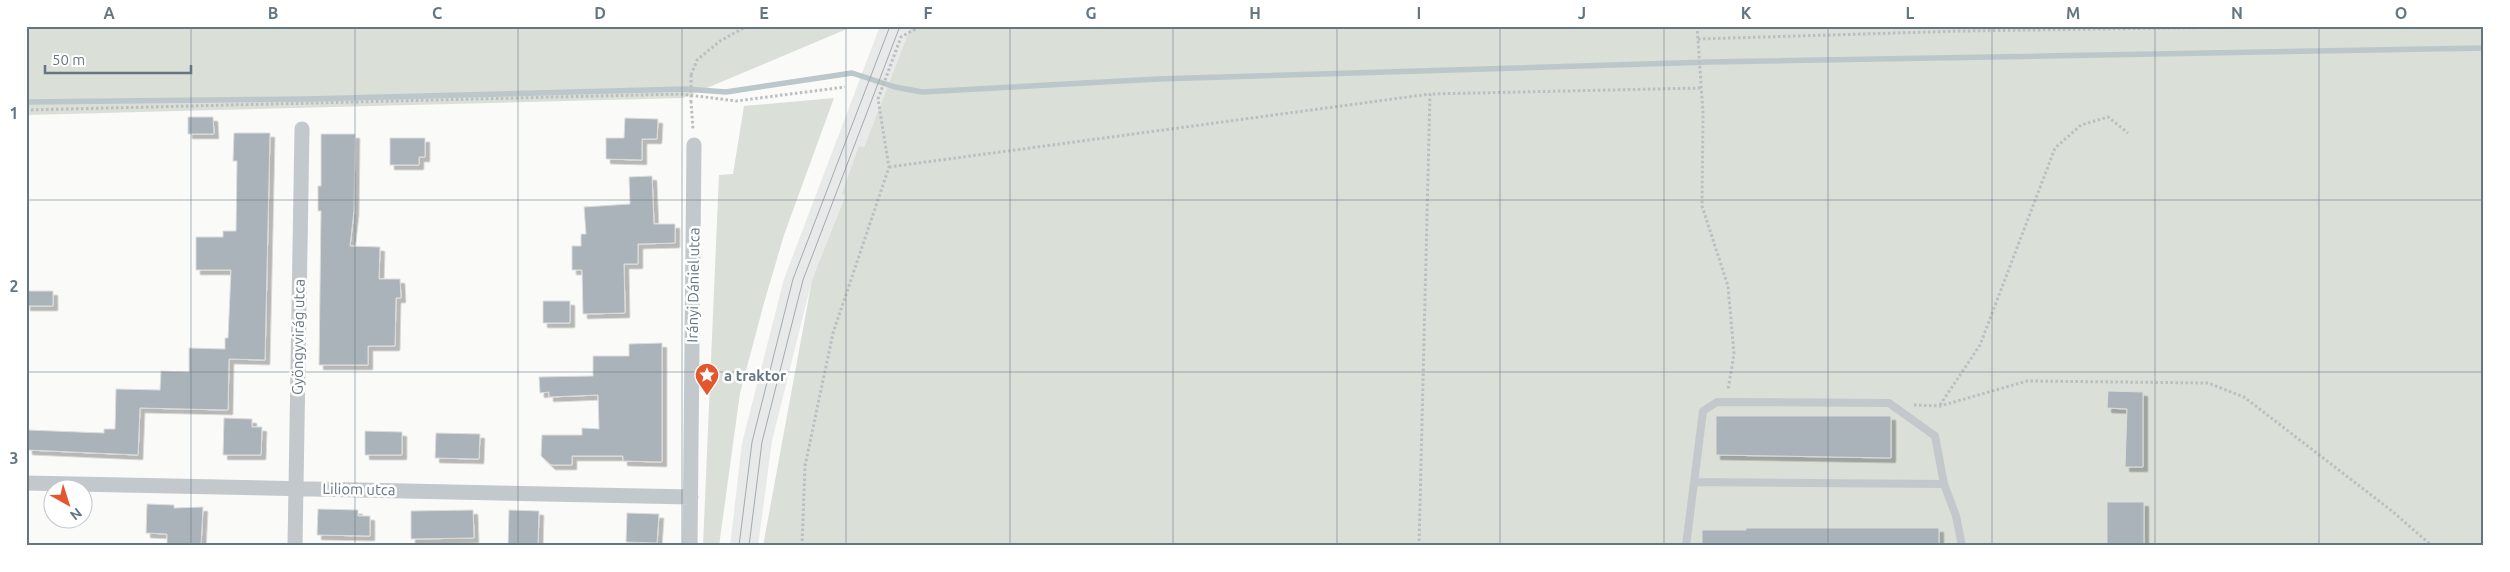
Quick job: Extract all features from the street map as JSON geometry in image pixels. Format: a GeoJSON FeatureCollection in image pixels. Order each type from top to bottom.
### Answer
{"type":"FeatureCollection","features":[{"type":"Feature","properties":{"kind":"street","name":"Gyöngyvirág utca"},"geometry":{"type":"LineString","coordinates":[[295,546],[302,129]]}},
{"type":"Feature","properties":{"kind":"street","name":"Irányi Dániel utca"},"geometry":{"type":"LineString","coordinates":[[690,546],[694,145]]}},
{"type":"Feature","properties":{"kind":"street","name":"Liliom utca"},"geometry":{"type":"LineString","coordinates":[[26,483],[296,487],[691,497]]}},
{"type":"Feature","properties":{"kind":"lane"},"geometry":{"type":"LineString","coordinates":[[1686,546],[1703,411],[1717,402],[1889,403],[1935,436],[1944,484],[1956,516],[1962,546]]}},
{"type":"Feature","properties":{"kind":"lane"},"geometry":{"type":"LineString","coordinates":[[1694,482],[1944,484]]}},
{"type":"Feature","properties":{"kind":"path"},"geometry":{"type":"LineString","coordinates":[[694,145],[691,75],[697,60],[720,41],[747,26]]}},
{"type":"Feature","properties":{"kind":"path"},"geometry":{"type":"LineString","coordinates":[[802,546],[805,466],[833,332],[890,167],[878,99],[901,37],[921,26]]}},
{"type":"Feature","properties":{"kind":"path"},"geometry":{"type":"LineString","coordinates":[[1697,26],[1701,88],[1702,206],[1728,286],[1734,354],[1729,389],[1717,402]]}},
{"type":"Feature","properties":{"kind":"path"},"geometry":{"type":"LineString","coordinates":[[1698,39],[1962,31],[2311,26]]}},
{"type":"Feature","properties":{"kind":"path"},"geometry":{"type":"LineString","coordinates":[[26,110],[681,94],[736,101],[845,87]]}},
{"type":"Feature","properties":{"kind":"path"},"geometry":{"type":"LineString","coordinates":[[890,167],[1430,94],[1701,88]]}},
{"type":"Feature","properties":{"kind":"path"},"geometry":{"type":"LineString","coordinates":[[1419,546],[1430,94]]}},
{"type":"Feature","properties":{"kind":"path"},"geometry":{"type":"LineString","coordinates":[[1940,406],[1980,345],[2055,148],[2081,125],[2108,117],[2128,133]]}},
{"type":"Feature","properties":{"kind":"path"},"geometry":{"type":"LineString","coordinates":[[1889,403],[1940,406],[2027,381],[2208,383],[2244,397],[2392,511],[2432,546]]}},
{"type":"Feature","properties":{"kind":"shaded area"},"geometry":{"type":"Polygon","coordinates":[[[26,26],[854,26],[683,98],[26,115],[26,26]]]}},
{"type":"Feature","properties":{"kind":"shaded area"},"geometry":{"type":"Polygon","coordinates":[[[880,26],[911,26],[812,280],[772,441],[758,546],[730,546],[742,443],[784,279],[880,26]]]}},
{"type":"Feature","properties":{"kind":"shaded area"},"geometry":{"type":"Polygon","coordinates":[[[911,26],[2484,26],[2484,546],[763,546],[812,280],[845,196],[842,193],[859,146],[864,147],[911,26]]]}},
{"type":"Feature","properties":{"kind":"shaded area"},"geometry":{"type":"Polygon","coordinates":[[[834,98],[784,235],[740,393],[719,546],[703,546],[719,175],[733,174],[744,106],[834,98]]]}},
{"type":"Feature","properties":{"kind":"building"},"geometry":{"type":"Polygon","coordinates":[[[188,117],[213,117],[214,134],[188,134],[188,117]]]}},
{"type":"Feature","properties":{"kind":"building"},"geometry":{"type":"Polygon","coordinates":[[[625,118],[658,119],[657,139],[642,139],[642,160],[606,159],[606,138],[624,138],[625,118]]]}},
{"type":"Feature","properties":{"kind":"building"},"geometry":{"type":"Polygon","coordinates":[[[234,133],[270,133],[265,360],[229,359],[228,410],[140,408],[138,455],[28,450],[28,430],[104,433],[104,429],[115,429],[116,389],[160,390],[161,371],[189,372],[189,348],[225,349],[225,338],[228,338],[231,270],[196,270],[196,237],[223,237],[223,231],[236,231],[237,161],[233,161],[234,133]]]}},
{"type":"Feature","properties":{"kind":"building"},"geometry":{"type":"Polygon","coordinates":[[[321,134],[355,134],[354,211],[350,246],[380,247],[379,279],[400,279],[401,298],[396,298],[395,346],[368,346],[368,365],[319,365],[321,211],[318,211],[318,186],[321,186],[321,134]]]}},
{"type":"Feature","properties":{"kind":"building"},"geometry":{"type":"Polygon","coordinates":[[[390,138],[425,138],[425,157],[419,157],[419,165],[390,165],[390,138]]]}},
{"type":"Feature","properties":{"kind":"building"},"geometry":{"type":"Polygon","coordinates":[[[652,176],[654,224],[675,224],[675,243],[638,244],[638,264],[624,264],[625,313],[583,314],[582,270],[572,270],[572,246],[581,246],[581,234],[586,234],[584,207],[630,204],[629,177],[652,176]]]}},
{"type":"Feature","properties":{"kind":"building"},"geometry":{"type":"Polygon","coordinates":[[[26,291],[53,291],[53,306],[26,306],[26,291]]]}},
{"type":"Feature","properties":{"kind":"building"},"geometry":{"type":"Polygon","coordinates":[[[543,301],[570,301],[570,323],[543,323],[543,301]]]}},
{"type":"Feature","properties":{"kind":"building"},"geometry":{"type":"Polygon","coordinates":[[[662,343],[662,462],[623,461],[623,456],[572,456],[572,465],[551,465],[541,456],[542,435],[582,435],[582,428],[599,429],[598,395],[549,397],[549,392],[540,393],[539,377],[593,376],[593,356],[629,356],[629,344],[662,343]]]}},
{"type":"Feature","properties":{"kind":"building"},"geometry":{"type":"Polygon","coordinates":[[[2108,391],[2143,392],[2143,467],[2125,467],[2127,409],[2107,408],[2108,391]]]}},
{"type":"Feature","properties":{"kind":"building"},"geometry":{"type":"Polygon","coordinates":[[[1716,416],[1891,416],[1891,458],[1716,455],[1716,416]]]}},
{"type":"Feature","properties":{"kind":"building"},"geometry":{"type":"Polygon","coordinates":[[[224,418],[252,419],[252,427],[262,427],[261,455],[223,455],[224,418]]]}},
{"type":"Feature","properties":{"kind":"building"},"geometry":{"type":"Polygon","coordinates":[[[365,431],[402,432],[402,455],[365,455],[365,431]]]}},
{"type":"Feature","properties":{"kind":"building"},"geometry":{"type":"Polygon","coordinates":[[[436,433],[480,434],[479,459],[435,458],[436,433]]]}},
{"type":"Feature","properties":{"kind":"building"},"geometry":{"type":"Polygon","coordinates":[[[2107,502],[2144,502],[2144,546],[2107,546],[2107,502]]]}},
{"type":"Feature","properties":{"kind":"building"},"geometry":{"type":"Polygon","coordinates":[[[147,504],[174,505],[174,508],[203,507],[201,546],[167,546],[167,534],[146,533],[147,504]]]}},
{"type":"Feature","properties":{"kind":"building"},"geometry":{"type":"Polygon","coordinates":[[[318,509],[358,510],[358,516],[370,516],[370,536],[317,535],[318,509]]]}},
{"type":"Feature","properties":{"kind":"building"},"geometry":{"type":"Polygon","coordinates":[[[473,510],[474,538],[411,539],[411,511],[473,510]]]}},
{"type":"Feature","properties":{"kind":"building"},"geometry":{"type":"Polygon","coordinates":[[[509,510],[539,511],[538,546],[508,546],[509,510]]]}},
{"type":"Feature","properties":{"kind":"building"},"geometry":{"type":"Polygon","coordinates":[[[627,513],[659,514],[657,543],[626,542],[627,513]]]}},
{"type":"Feature","properties":{"kind":"building"},"geometry":{"type":"Polygon","coordinates":[[[1746,528],[1939,528],[1939,546],[1702,546],[1702,530],[1746,530],[1746,528]]]}},
{"type":"Feature","properties":{"kind":"waterway"},"geometry":{"type":"LineString","coordinates":[[26,102],[307,99],[685,89],[726,92],[852,73],[895,87],[922,92],[1158,79],[1710,62],[2484,48]]}},
{"type":"Feature","properties":{"kind":"tram line"},"geometry":{"type":"LineString","coordinates":[[739,546],[752,442],[793,279],[890,26]]}},
{"type":"Feature","properties":{"kind":"tram line"},"geometry":{"type":"LineString","coordinates":[[749,546],[762,442],[803,280],[900,26]]}},
{"type":"Feature","properties":{"kind":"place","name":"a traktor"},"geometry":{"type":"Point","coordinates":[707,396]}}]}
